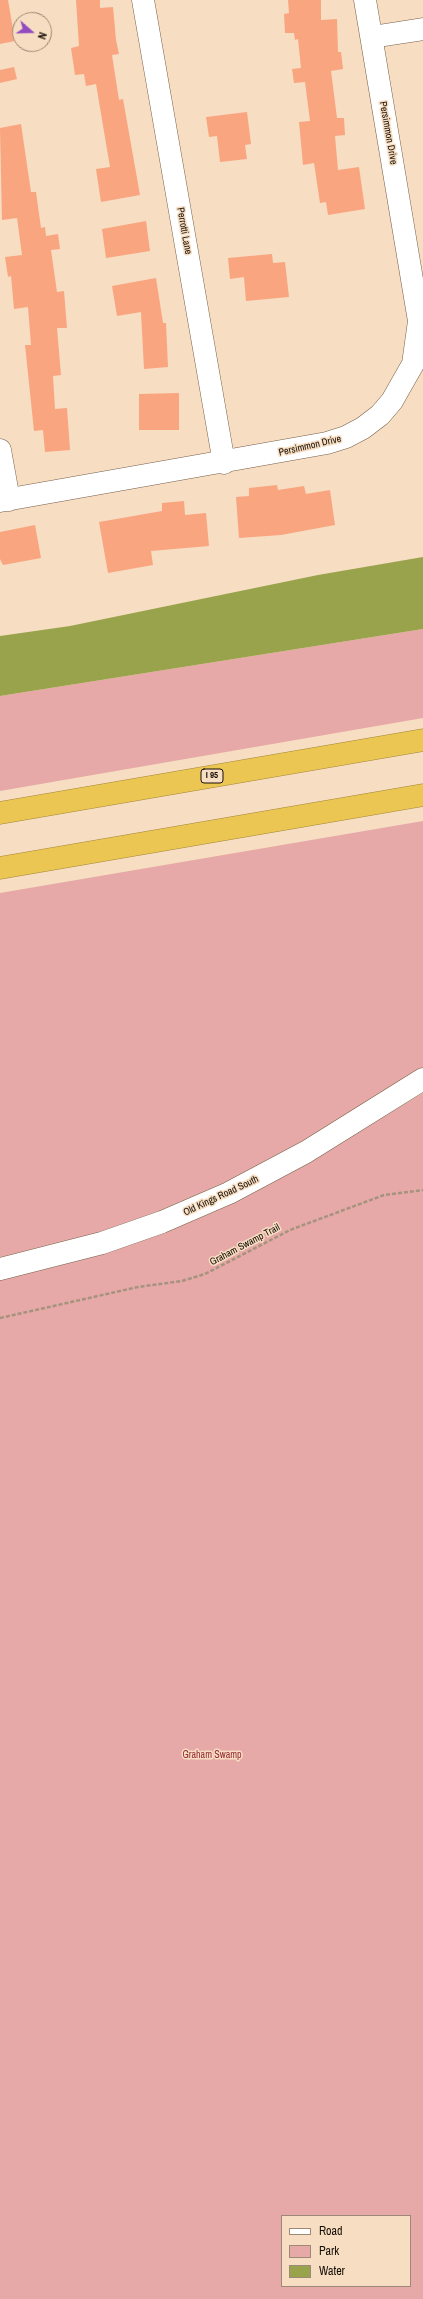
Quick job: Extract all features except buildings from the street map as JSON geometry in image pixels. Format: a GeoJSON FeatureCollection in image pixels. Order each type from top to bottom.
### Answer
{"type":"FeatureCollection","features":[{"type":"Feature","properties":{"kind":"highway","name":"I 95"},"geometry":{"type":"LineString","coordinates":[[0,813],[423,740]]}},
{"type":"Feature","properties":{"kind":"highway"},"geometry":{"type":"LineString","coordinates":[[0,868],[423,795]]}},
{"type":"Feature","properties":{"kind":"street","name":"Perrotti Lane"},"geometry":{"type":"LineString","coordinates":[[144,0],[224,463]]}},
{"type":"Feature","properties":{"kind":"street","name":"Persimmon Drive"},"geometry":{"type":"LineString","coordinates":[[4,500],[312,447],[355,433],[372,422],[392,401],[418,365],[418,311],[365,0]]}},
{"type":"Feature","properties":{"kind":"street"},"geometry":{"type":"LineString","coordinates":[[372,37],[423,29]]}},
{"type":"Feature","properties":{"kind":"street"},"geometry":{"type":"LineString","coordinates":[[0,450],[4,500]]}},
{"type":"Feature","properties":{"kind":"street","name":"Old Kings Road South"},"geometry":{"type":"LineString","coordinates":[[0,1269],[102,1243],[162,1222],[223,1196],[306,1152],[423,1079]]}},
{"type":"Feature","properties":{"kind":"path","name":"Graham Swamp Trail"},"geometry":{"type":"LineString","coordinates":[[0,1318],[138,1287],[182,1281],[205,1274],[290,1230],[384,1195],[423,1190]]}},
{"type":"Feature","properties":{"kind":"green space"},"geometry":{"type":"Polygon","coordinates":[[[423,629],[423,718],[0,791],[0,696],[423,629]]]}},
{"type":"Feature","properties":{"kind":"green space"},"geometry":{"type":"Polygon","coordinates":[[[423,821],[423,1068],[305,1142],[254,1169],[195,1197],[111,1231],[0,1259],[0,893],[423,821]]]}},
{"type":"Feature","properties":{"kind":"green space","name":"Graham Swamp"},"geometry":{"type":"Polygon","coordinates":[[[423,1093],[423,2299],[0,2299],[0,1279],[53,1267],[110,1251],[268,1185],[423,1093]]]}},
{"type":"Feature","properties":{"kind":"water"},"geometry":{"type":"Polygon","coordinates":[[[423,557],[423,629],[0,696],[0,636],[70,626],[318,575],[423,557]]]}}]}
